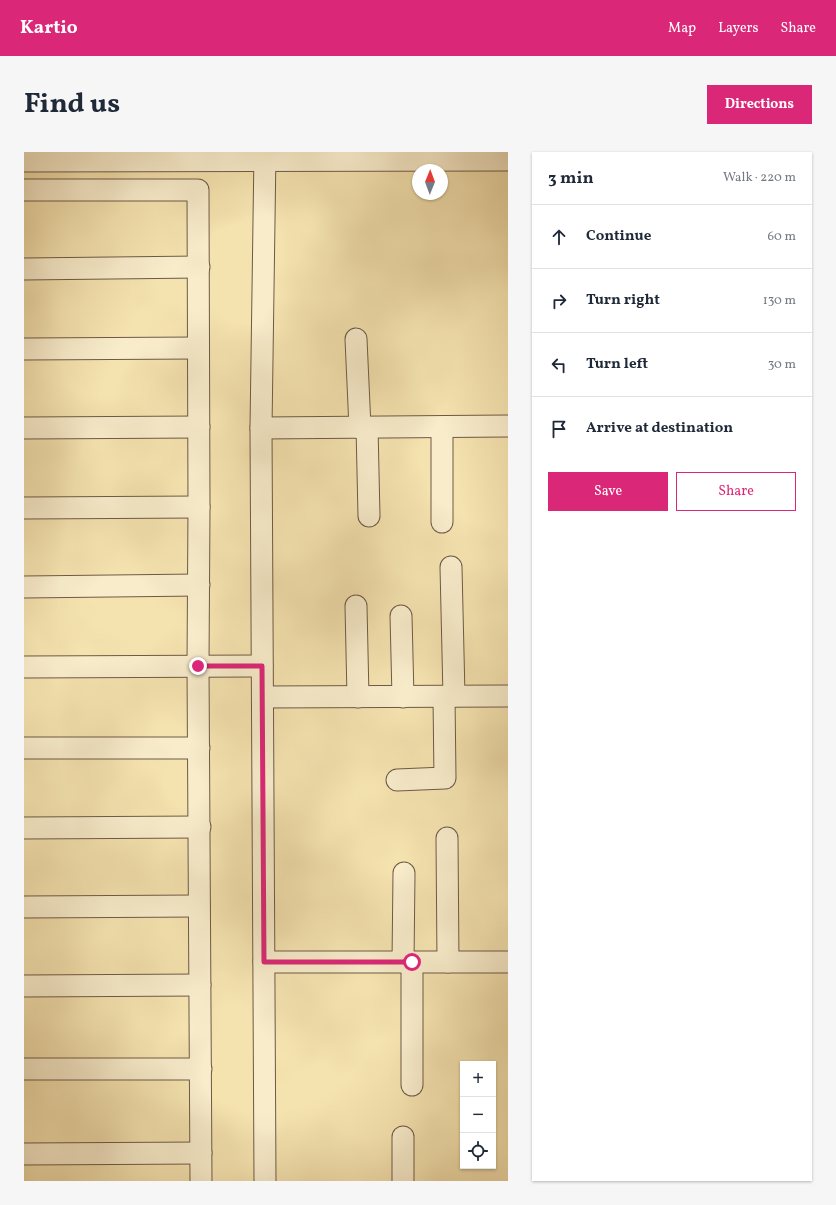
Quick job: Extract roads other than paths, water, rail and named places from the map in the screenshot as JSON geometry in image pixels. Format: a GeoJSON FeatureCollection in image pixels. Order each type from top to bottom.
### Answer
{"type":"FeatureCollection","features":[{"type":"Feature","properties":{"kind":"street"},"geometry":{"type":"LineString","coordinates":[[24,161],[170,156],[441,156],[508,160]]}},
{"type":"Feature","properties":{"kind":"street"},"geometry":{"type":"LineString","coordinates":[[265,156],[261,428],[265,1181]]}},
{"type":"Feature","properties":{"kind":"street"},"geometry":{"type":"LineString","coordinates":[[24,190],[198,190],[198,666],[201,1181]]}},
{"type":"Feature","properties":{"kind":"street"},"geometry":{"type":"LineString","coordinates":[[24,269],[199,267]]}},
{"type":"Feature","properties":{"kind":"street"},"geometry":{"type":"LineString","coordinates":[[356,339],[364,427],[369,516]]}},
{"type":"Feature","properties":{"kind":"street"},"geometry":{"type":"LineString","coordinates":[[24,349],[198,348]]}},
{"type":"Feature","properties":{"kind":"street"},"geometry":{"type":"LineString","coordinates":[[261,428],[508,426]]}},
{"type":"Feature","properties":{"kind":"street"},"geometry":{"type":"LineString","coordinates":[[24,428],[199,427]]}},
{"type":"Feature","properties":{"kind":"street"},"geometry":{"type":"LineString","coordinates":[[442,427],[442,522]]}},
{"type":"Feature","properties":{"kind":"street"},"geometry":{"type":"LineString","coordinates":[[24,508],[199,506]]}},
{"type":"Feature","properties":{"kind":"street"},"geometry":{"type":"LineString","coordinates":[[397,780],[445,778],[449,696],[451,567]]}},
{"type":"Feature","properties":{"kind":"street"},"geometry":{"type":"LineString","coordinates":[[24,587],[199,585]]}},
{"type":"Feature","properties":{"kind":"street"},"geometry":{"type":"LineString","coordinates":[[356,606],[358,697]]}},
{"type":"Feature","properties":{"kind":"street"},"geometry":{"type":"LineString","coordinates":[[401,616],[403,697]]}},
{"type":"Feature","properties":{"kind":"street"},"geometry":{"type":"LineString","coordinates":[[24,667],[262,666]]}},
{"type":"Feature","properties":{"kind":"street"},"geometry":{"type":"LineString","coordinates":[[263,697],[508,696]]}},
{"type":"Feature","properties":{"kind":"street"},"geometry":{"type":"LineString","coordinates":[[24,748],[199,748]]}},
{"type":"Feature","properties":{"kind":"street"},"geometry":{"type":"LineString","coordinates":[[24,828],[200,827]]}},
{"type":"Feature","properties":{"kind":"street"},"geometry":{"type":"LineString","coordinates":[[447,838],[448,962]]}},
{"type":"Feature","properties":{"kind":"street"},"geometry":{"type":"LineString","coordinates":[[404,873],[412,1085]]}},
{"type":"Feature","properties":{"kind":"street"},"geometry":{"type":"LineString","coordinates":[[24,907],[199,906]]}},
{"type":"Feature","properties":{"kind":"street"},"geometry":{"type":"LineString","coordinates":[[264,962],[508,962]]}},
{"type":"Feature","properties":{"kind":"street"},"geometry":{"type":"LineString","coordinates":[[24,986],[200,985]]}},
{"type":"Feature","properties":{"kind":"street"},"geometry":{"type":"LineString","coordinates":[[24,1069],[200,1069]]}},
{"type":"Feature","properties":{"kind":"street"},"geometry":{"type":"LineString","coordinates":[[403,1137],[403,1181]]}},
{"type":"Feature","properties":{"kind":"street"},"geometry":{"type":"LineString","coordinates":[[24,1154],[201,1153]]}}]}
